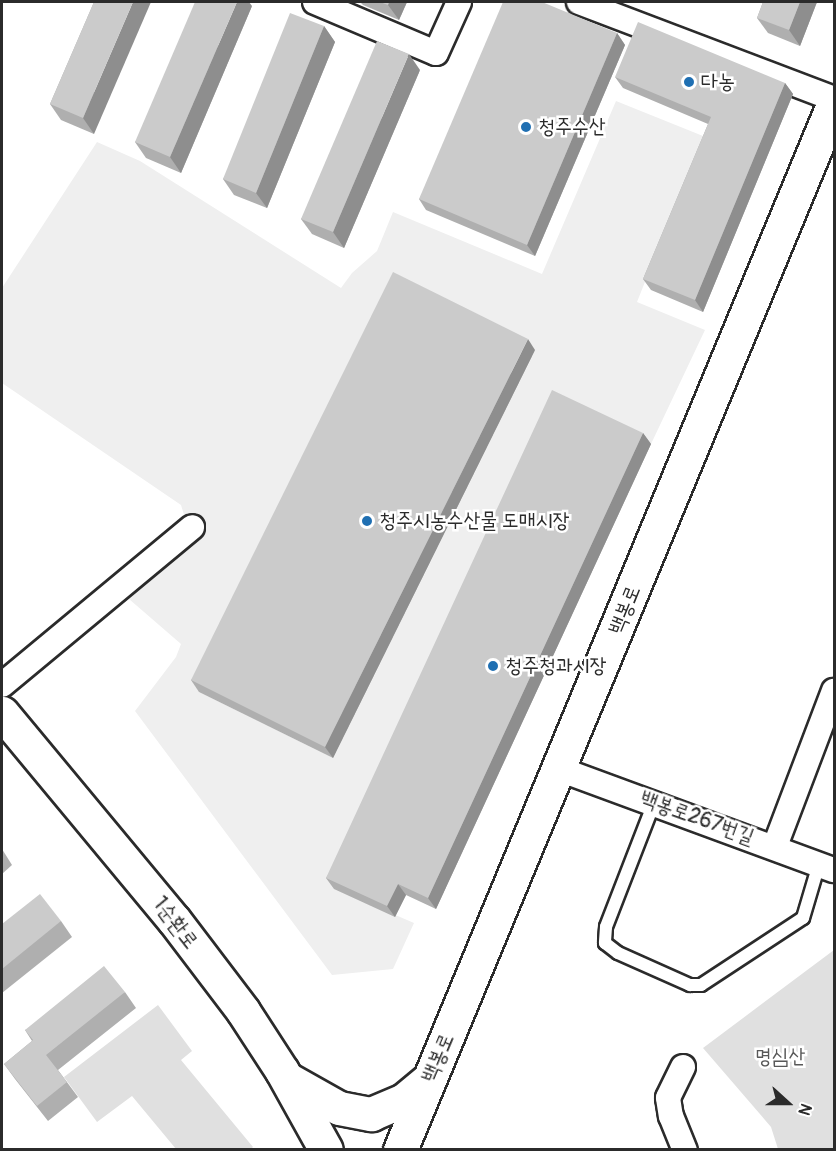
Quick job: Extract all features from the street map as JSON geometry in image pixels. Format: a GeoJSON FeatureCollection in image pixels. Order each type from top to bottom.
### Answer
{"type":"FeatureCollection","features":[{"type":"Feature","properties":{"kind":"street"},"geometry":{"type":"LineString","coordinates":[[315,2],[436,53],[459,2]]}},
{"type":"Feature","properties":{"kind":"street"},"geometry":{"type":"LineString","coordinates":[[579,2],[834,101]]}},
{"type":"Feature","properties":{"kind":"street","name":"백봉로"},"geometry":{"type":"LineString","coordinates":[[400,1149],[834,101]]}},
{"type":"Feature","properties":{"kind":"street"},"geometry":{"type":"LineString","coordinates":[[2,685],[192,527]]}},
{"type":"Feature","properties":{"kind":"street"},"geometry":{"type":"LineString","coordinates":[[775,846],[834,691]]}},
{"type":"Feature","properties":{"kind":"street","name":"1순환로"},"geometry":{"type":"LineString","coordinates":[[2,713],[174,920],[243,1011],[286,1079],[326,1149]]}},
{"type":"Feature","properties":{"kind":"street","name":"백봉로267번길"},"geometry":{"type":"LineString","coordinates":[[559,769],[775,846],[827,867]]}},
{"type":"Feature","properties":{"kind":"street"},"geometry":{"type":"LineString","coordinates":[[683,1067],[668,1098],[671,1116],[686,1149]]}},
{"type":"Feature","properties":{"kind":"street"},"geometry":{"type":"LineString","coordinates":[[286,1079],[339,1108],[372,1114],[390,1109],[430,1078]]}},
{"type":"Feature","properties":{"kind":"lane"},"geometry":{"type":"LineString","coordinates":[[654,803],[606,927],[604,943],[618,953],[690,985],[701,985],[803,918],[827,867]]}},
{"type":"Feature","properties":{"kind":"shaded area"},"geometry":{"type":"Polygon","coordinates":[[[616,101],[703,136],[637,302],[705,330],[651,444],[560,401],[335,889],[414,923],[393,969],[332,975],[135,711],[176,657],[181,644],[129,599],[192,541],[181,505],[2,383],[2,288],[97,142],[140,161],[341,288],[352,273],[377,251],[393,212],[542,274],[616,101]],[[535,350],[199,692],[333,758],[535,350]]]}},
{"type":"Feature","properties":{"kind":"green space","name":"명심산"},"geometry":{"type":"Polygon","coordinates":[[[834,950],[834,1149],[778,1149],[771,1127],[703,1048],[834,950]]]}},
{"type":"Feature","properties":{"kind":"green space"},"geometry":{"type":"Polygon","coordinates":[[[158,1005],[192,1051],[181,1060],[253,1147],[251,1149],[176,1149],[132,1096],[97,1122],[64,1077],[158,1005]]]}},
{"type":"Feature","properties":{"kind":"building"},"geometry":{"type":"Polygon","coordinates":[[[94,2],[133,2],[83,118],[50,104],[94,2]]]}},
{"type":"Feature","properties":{"kind":"building"},"geometry":{"type":"Polygon","coordinates":[[[195,2],[237,2],[170,157],[135,142],[195,2]]]}},
{"type":"Feature","properties":{"kind":"building","name":"청주수산"},"geometry":{"type":"Polygon","coordinates":[[[503,2],[542,2],[617,33],[527,245],[419,199],[503,2]]]}},
{"type":"Feature","properties":{"kind":"building"},"geometry":{"type":"Polygon","coordinates":[[[763,2],[800,2],[789,30],[757,18],[763,2]]]}},
{"type":"Feature","properties":{"kind":"building"},"geometry":{"type":"Polygon","coordinates":[[[290,13],[324,26],[256,193],[223,179],[290,13]]]}},
{"type":"Feature","properties":{"kind":"building"},"geometry":{"type":"Polygon","coordinates":[[[638,22],[785,83],[695,300],[643,279],[711,117],[615,77],[638,22]]]}},
{"type":"Feature","properties":{"kind":"building"},"geometry":{"type":"Polygon","coordinates":[[[377,41],[409,54],[333,232],[301,219],[377,41]]]}},
{"type":"Feature","properties":{"kind":"building","name":"청주시농수산물 도매시장"},"geometry":{"type":"Polygon","coordinates":[[[393,272],[528,339],[325,747],[191,680],[393,272]]]}},
{"type":"Feature","properties":{"kind":"building","name":"청주청과시장"},"geometry":{"type":"Polygon","coordinates":[[[552,390],[643,433],[428,898],[398,884],[387,906],[326,878],[552,390]]]}},
{"type":"Feature","properties":{"kind":"building"},"geometry":{"type":"Polygon","coordinates":[[[40,894],[61,921],[2,969],[2,924],[40,894]]]}},
{"type":"Feature","properties":{"kind":"building"},"geometry":{"type":"Polygon","coordinates":[[[104,966],[125,992],[46,1055],[67,1082],[37,1106],[4,1064],[33,1040],[25,1030],[104,966]]]}},
{"type":"Feature","properties":{"kind":"place","name":"다농"},"geometry":{"type":"Point","coordinates":[689,82]}},
{"type":"Feature","properties":{"kind":"place","name":"청주수산"},"geometry":{"type":"Point","coordinates":[526,127]}},
{"type":"Feature","properties":{"kind":"place","name":"청주시농수산물 도매시장"},"geometry":{"type":"Point","coordinates":[367,521]}},
{"type":"Feature","properties":{"kind":"place","name":"청주청과시장"},"geometry":{"type":"Point","coordinates":[493,666]}}]}
